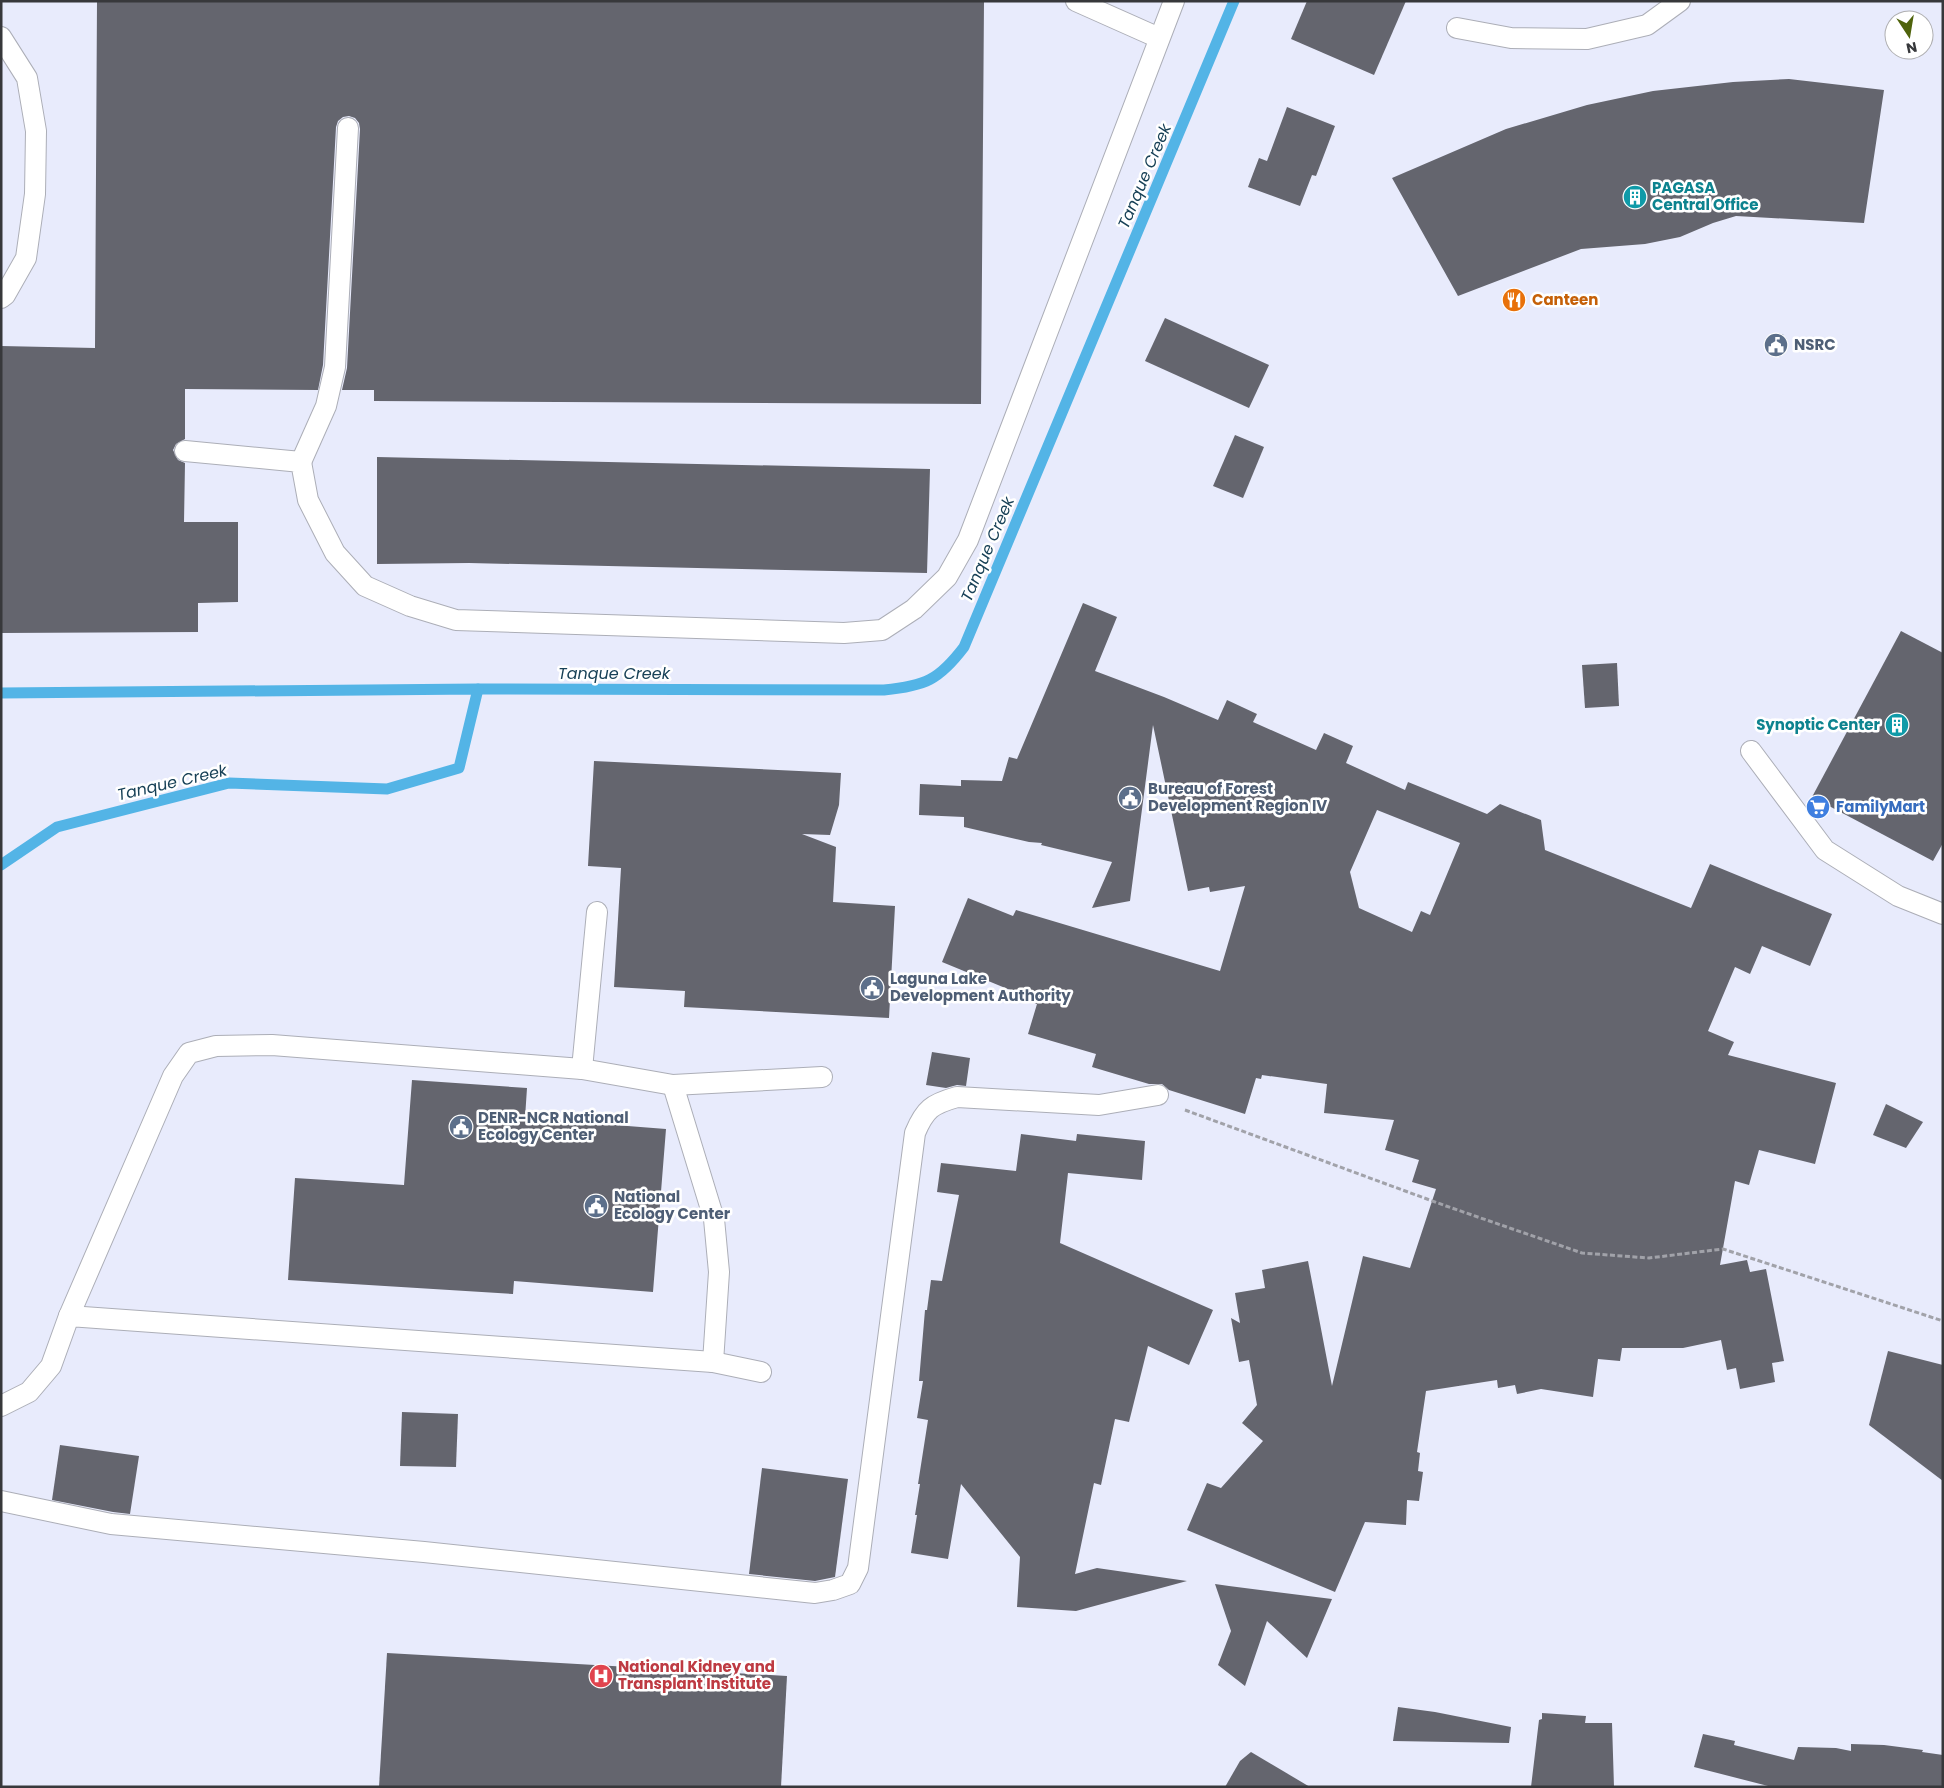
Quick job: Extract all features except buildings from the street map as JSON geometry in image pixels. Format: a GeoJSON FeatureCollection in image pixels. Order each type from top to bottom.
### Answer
{"type":"FeatureCollection","features":[{"type":"Feature","properties":{"kind":"lane"},"geometry":{"type":"LineString","coordinates":[[1076,1],[1159,38]]}},
{"type":"Feature","properties":{"kind":"lane"},"geometry":{"type":"LineString","coordinates":[[348,128],[335,367],[326,406],[300,462],[308,500],[335,553],[365,586],[410,606],[456,620],[844,633],[882,630],[914,609],[947,577],[968,540],[1174,1]]}},
{"type":"Feature","properties":{"kind":"lane"},"geometry":{"type":"LineString","coordinates":[[1457,28],[1511,38],[1588,39],[1647,25],[1680,1]]}},
{"type":"Feature","properties":{"kind":"lane"},"geometry":{"type":"LineString","coordinates":[[1,37],[27,78],[36,132],[35,194],[26,258],[6,295],[1,298]]}},
{"type":"Feature","properties":{"kind":"lane"},"geometry":{"type":"LineString","coordinates":[[185,452],[300,462]]}},
{"type":"Feature","properties":{"kind":"lane"},"geometry":{"type":"LineString","coordinates":[[1751,752],[1825,850],[1898,896],[1943,914]]}},
{"type":"Feature","properties":{"kind":"lane"},"geometry":{"type":"LineString","coordinates":[[582,1069],[597,912]]}},
{"type":"Feature","properties":{"kind":"lane"},"geometry":{"type":"LineString","coordinates":[[1,1406],[29,1392],[51,1366],[69,1316],[173,1076],[189,1053],[216,1046],[272,1045],[582,1069],[673,1085],[822,1077]]}},
{"type":"Feature","properties":{"kind":"lane"},"geometry":{"type":"LineString","coordinates":[[673,1085],[714,1219],[720,1272],[713,1362]]}},
{"type":"Feature","properties":{"kind":"lane"},"geometry":{"type":"LineString","coordinates":[[1,1501],[111,1524],[424,1552],[815,1593],[833,1590],[850,1584],[858,1568],[915,1133],[922,1115],[937,1103],[957,1097],[1099,1105],[1158,1095]]}},
{"type":"Feature","properties":{"kind":"lane"},"geometry":{"type":"LineString","coordinates":[[69,1316],[713,1362],[761,1372]]}},
{"type":"Feature","properties":{"kind":"path"},"geometry":{"type":"LineString","coordinates":[[1158,1095],[1186,1110],[1213,1121],[1446,1206],[1582,1253],[1649,1258],[1723,1249],[1943,1321]]}},
{"type":"Feature","properties":{"kind":"shaded area"},"geometry":{"type":"Polygon","coordinates":[[[1,1],[1943,1],[1943,1787],[1,1787],[1,1]]]}},
{"type":"Feature","properties":{"kind":"waterway","name":"Tanque Creek"},"geometry":{"type":"LineString","coordinates":[[478,689],[884,690],[921,683],[939,674],[947,667],[964,647],[1234,1]]}},
{"type":"Feature","properties":{"kind":"waterway","name":"Tanque Creek"},"geometry":{"type":"LineString","coordinates":[[1,693],[478,689],[459,768],[387,789],[229,783],[57,827],[1,865]]}},
{"type":"Feature","properties":{"kind":"place","name":"PAGASA Central Office"},"geometry":{"type":"Point","coordinates":[1635,197]}},
{"type":"Feature","properties":{"kind":"place","name":"Canteen"},"geometry":{"type":"Point","coordinates":[1514,300]}},
{"type":"Feature","properties":{"kind":"place","name":"NSRC"},"geometry":{"type":"Point","coordinates":[1776,345]}},
{"type":"Feature","properties":{"kind":"place","name":"Synoptic Center"},"geometry":{"type":"Point","coordinates":[1897,725]}},
{"type":"Feature","properties":{"kind":"place","name":"Bureau of Forest Development Region IV"},"geometry":{"type":"Point","coordinates":[1130,798]}},
{"type":"Feature","properties":{"kind":"place","name":"FamilyMart"},"geometry":{"type":"Point","coordinates":[1818,807]}},
{"type":"Feature","properties":{"kind":"place","name":"Laguna Lake Development Authority"},"geometry":{"type":"Point","coordinates":[872,988]}},
{"type":"Feature","properties":{"kind":"place","name":"DENR-NCR National Ecology Center"},"geometry":{"type":"Point","coordinates":[461,1127]}},
{"type":"Feature","properties":{"kind":"place","name":"National Ecology Center"},"geometry":{"type":"Point","coordinates":[596,1206]}},
{"type":"Feature","properties":{"kind":"place","name":"National Kidney and Transplant Institute"},"geometry":{"type":"Point","coordinates":[601,1676]}}]}
